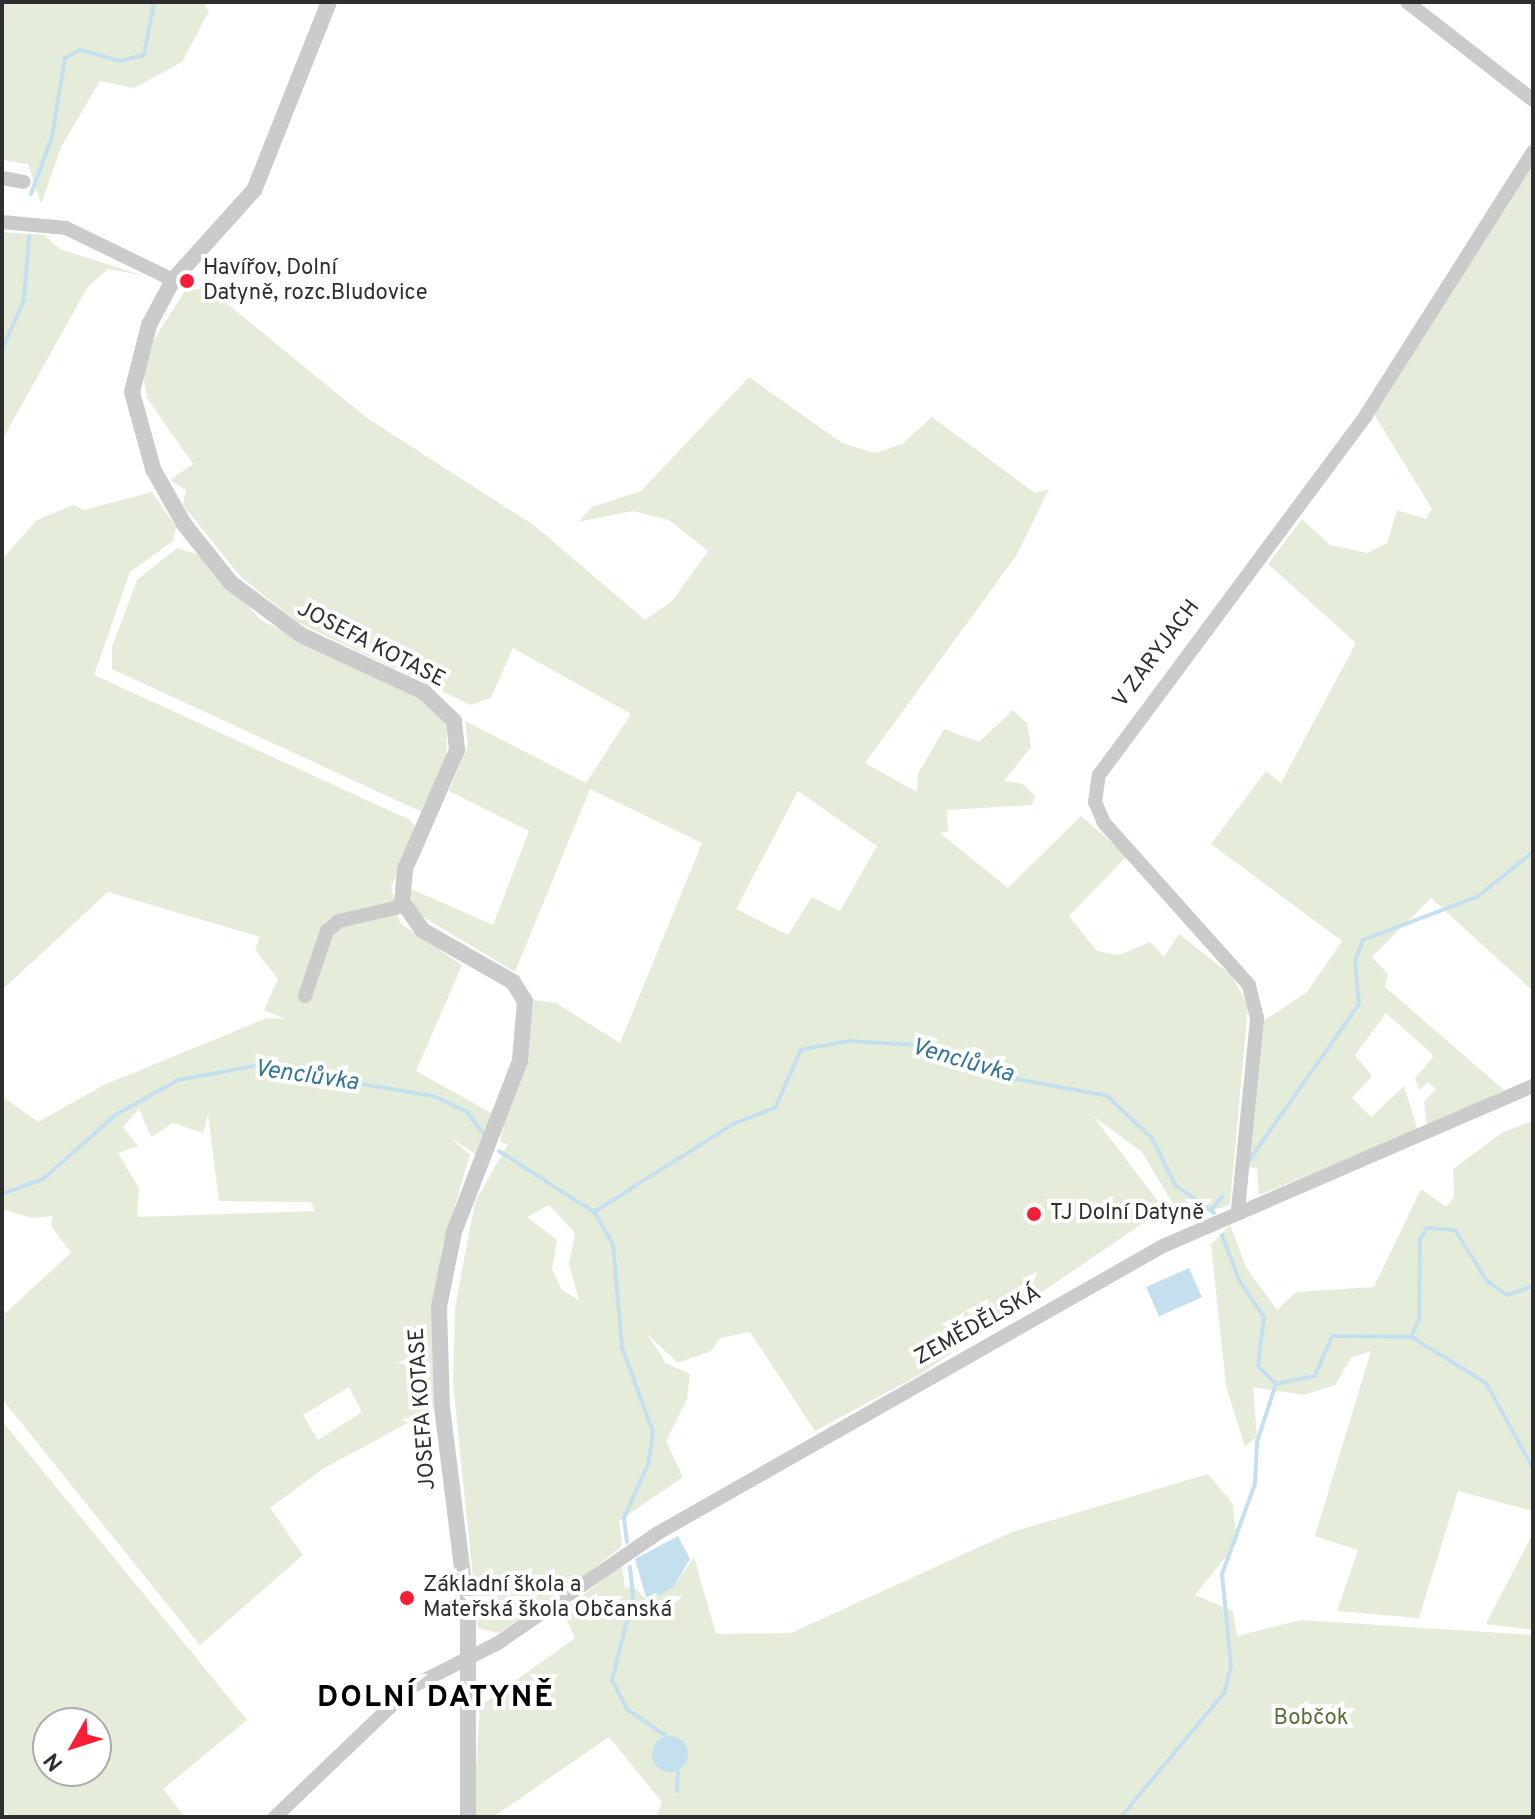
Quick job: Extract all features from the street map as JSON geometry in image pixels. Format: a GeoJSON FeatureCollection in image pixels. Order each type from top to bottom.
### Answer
{"type":"FeatureCollection","features":[{"type":"Feature","properties":{"kind":"street","name":"JOSEFA KOTASE"},"geometry":{"type":"LineString","coordinates":[[329,2],[254,190],[173,280],[149,325],[132,392],[136,427],[184,524],[262,611],[424,692],[454,721],[457,750],[405,869],[404,906],[422,930],[513,982],[529,1018],[500,1126],[454,1232],[439,1307],[442,1407],[470,1653],[468,1817]]}},
{"type":"Feature","properties":{"kind":"street"},"geometry":{"type":"LineString","coordinates":[[1407,2],[1533,100]]}},
{"type":"Feature","properties":{"kind":"street","name":"V ZARYJACH"},"geometry":{"type":"LineString","coordinates":[[1238,1210],[1257,1018],[1249,985],[1104,823],[1095,802],[1099,775],[1366,415],[1533,152]]}},
{"type":"Feature","properties":{"kind":"street"},"geometry":{"type":"LineString","coordinates":[[2,178],[24,182]]}},
{"type":"Feature","properties":{"kind":"street"},"geometry":{"type":"LineString","coordinates":[[2,222],[66,228],[173,280]]}},
{"type":"Feature","properties":{"kind":"street"},"geometry":{"type":"LineString","coordinates":[[305,996],[327,931],[339,921],[404,906]]}},
{"type":"Feature","properties":{"kind":"street","name":"ZEMĚDĚLSKÁ"},"geometry":{"type":"LineString","coordinates":[[275,1817],[411,1687],[570,1598],[658,1533],[1238,1210],[1533,1086]]}},
{"type":"Feature","properties":{"kind":"green space"},"geometry":{"type":"Polygon","coordinates":[[[2,2],[203,2],[209,11],[182,62],[134,88],[100,81],[62,145],[41,204],[28,164],[2,160],[2,2]]]}},
{"type":"Feature","properties":{"kind":"green space"},"geometry":{"type":"Polygon","coordinates":[[[1533,165],[1533,991],[1431,898],[1372,957],[1388,974],[1385,987],[1504,1090],[1427,1127],[1424,1102],[1436,1089],[1428,1082],[1419,1090],[1415,1078],[1434,1056],[1386,1013],[1355,1055],[1372,1076],[1352,1098],[1371,1117],[1404,1086],[1418,1131],[1259,1195],[1257,1169],[1249,1166],[1262,1022],[1307,992],[1342,941],[1211,844],[1266,771],[1281,783],[1356,643],[1268,564],[1302,519],[1330,545],[1367,553],[1387,543],[1397,510],[1426,519],[1432,509],[1374,414],[1533,165]]]}},
{"type":"Feature","properties":{"kind":"green space"},"geometry":{"type":"Polygon","coordinates":[[[2,232],[44,235],[60,249],[144,276],[108,269],[87,288],[2,440],[2,232]]]}},
{"type":"Feature","properties":{"kind":"green space"},"geometry":{"type":"Polygon","coordinates":[[[186,289],[209,289],[367,418],[535,526],[645,620],[672,601],[708,551],[669,520],[633,511],[578,522],[592,507],[641,491],[749,377],[842,443],[875,453],[902,444],[932,417],[1035,493],[1049,489],[1016,556],[865,763],[917,792],[918,774],[944,729],[979,742],[1013,710],[1027,723],[1031,747],[1004,781],[1023,784],[1035,796],[1032,805],[947,810],[948,832],[940,833],[1008,888],[1081,816],[1127,856],[1069,916],[1097,951],[1119,955],[1150,942],[1164,957],[1179,934],[1232,976],[1248,1006],[1230,1205],[1182,1219],[1142,1152],[1093,1116],[1164,1209],[921,1374],[815,1431],[750,1332],[720,1338],[711,1351],[678,1363],[647,1334],[666,1363],[690,1374],[687,1399],[666,1441],[683,1477],[619,1521],[622,1546],[563,1593],[498,1633],[478,1628],[453,1382],[455,1308],[475,1202],[508,1144],[500,1142],[534,1000],[556,1003],[620,1043],[702,843],[590,789],[515,972],[415,912],[409,888],[493,925],[529,831],[449,791],[468,745],[465,721],[586,783],[631,714],[513,648],[491,698],[471,705],[297,622],[241,577],[183,505],[186,490],[170,480],[193,464],[147,398],[143,374],[154,340],[186,289]],[[798,791],[736,909],[788,935],[812,897],[840,911],[877,846],[798,791]],[[549,1205],[527,1217],[557,1240],[552,1269],[562,1290],[579,1300],[569,1264],[575,1233],[549,1205]]]}},
{"type":"Feature","properties":{"kind":"green space"},"geometry":{"type":"Polygon","coordinates":[[[152,492],[176,527],[173,541],[130,572],[94,675],[410,820],[416,828],[391,887],[400,923],[462,965],[416,1071],[495,1115],[477,1155],[449,1137],[470,1155],[441,1251],[433,1409],[323,1469],[270,1508],[303,1555],[200,1645],[2,1399],[2,1316],[71,1253],[51,1226],[53,1216],[31,1218],[2,1209],[2,1096],[38,1122],[104,1085],[267,1018],[285,1019],[264,1010],[278,979],[255,950],[260,937],[108,892],[2,990],[2,559],[37,520],[73,505],[84,510],[152,492]],[[139,1109],[123,1127],[138,1146],[118,1153],[139,1188],[137,1217],[315,1211],[311,1202],[219,1201],[208,1114],[203,1133],[173,1123],[151,1137],[139,1109]],[[349,1387],[303,1415],[318,1440],[362,1412],[349,1387]]]}},
{"type":"Feature","properties":{"kind":"green space"},"geometry":{"type":"Polygon","coordinates":[[[177,548],[198,554],[261,620],[432,705],[447,728],[446,759],[424,813],[112,669],[112,647],[137,580],[177,548]]]}},
{"type":"Feature","properties":{"kind":"green space"},"geometry":{"type":"Polygon","coordinates":[[[1533,1121],[1533,1511],[1458,1491],[1419,1618],[1337,1611],[1358,1550],[1315,1536],[1371,1351],[1351,1358],[1335,1385],[1304,1395],[1253,1387],[1257,1437],[1245,1447],[1226,1386],[1211,1245],[1230,1225],[1246,1267],[1277,1310],[1296,1292],[1374,1287],[1421,1189],[1446,1207],[1454,1197],[1453,1169],[1503,1132],[1533,1121]]]}},
{"type":"Feature","properties":{"kind":"green space"},"geometry":{"type":"Polygon","coordinates":[[[2,1421],[247,1720],[163,1789],[185,1817],[14,1817],[2,1811],[2,1421]]]}},
{"type":"Feature","properties":{"kind":"green space","name":"Bobčok"},"geometry":{"type":"Polygon","coordinates":[[[1208,1474],[1233,1504],[1237,1543],[1195,1595],[1233,1611],[1237,1636],[1301,1620],[1533,1635],[1533,1817],[656,1817],[662,1802],[609,1737],[493,1817],[473,1817],[480,1706],[575,1638],[565,1617],[551,1619],[622,1565],[625,1589],[632,1585],[647,1600],[673,1588],[694,1557],[716,1634],[791,1633],[1012,1532],[1208,1474]]]}},
{"type":"Feature","properties":{"kind":"green space"},"geometry":{"type":"Polygon","coordinates":[[[1533,1533],[1533,1630],[1486,1624],[1533,1533]]]}},
{"type":"Feature","properties":{"kind":"water"},"geometry":{"type":"Polygon","coordinates":[[[1189,1268],[1202,1297],[1159,1316],[1146,1287],[1189,1268]]]}},
{"type":"Feature","properties":{"kind":"water"},"geometry":{"type":"Polygon","coordinates":[[[678,1536],[690,1559],[673,1588],[647,1601],[635,1559],[678,1536]]]}},
{"type":"Feature","properties":{"kind":"water"},"geometry":{"type":"Polygon","coordinates":[[[670,1736],[683,1741],[688,1754],[683,1767],[670,1772],[657,1767],[652,1754],[657,1741],[670,1736]]]}},
{"type":"Feature","properties":{"kind":"waterway"},"geometry":{"type":"LineString","coordinates":[[31,194],[52,137],[65,58],[80,50],[121,61],[144,55],[154,2]]}},
{"type":"Feature","properties":{"kind":"waterway"},"geometry":{"type":"LineString","coordinates":[[2,350],[24,300],[29,236]]}},
{"type":"Feature","properties":{"kind":"waterway"},"geometry":{"type":"LineString","coordinates":[[1248,1162],[1359,1004],[1355,961],[1363,940],[1477,897],[1533,852]]}},
{"type":"Feature","properties":{"kind":"waterway","name":"Venclůvka"},"geometry":{"type":"LineString","coordinates":[[499,1151],[594,1212],[733,1124],[775,1108],[801,1050],[848,1041],[917,1045],[990,1074],[1107,1096],[1152,1138],[1175,1185],[1214,1213]]}},
{"type":"Feature","properties":{"kind":"waterway","name":"Venclůvka"},"geometry":{"type":"LineString","coordinates":[[2,1194],[43,1179],[117,1114],[178,1080],[254,1066],[433,1096],[467,1112],[486,1137]]}},
{"type":"Feature","properties":{"kind":"waterway"},"geometry":{"type":"LineString","coordinates":[[1212,1209],[1222,1197]]}},
{"type":"Feature","properties":{"kind":"waterway"},"geometry":{"type":"LineString","coordinates":[[595,1213],[613,1244],[622,1347],[653,1432],[649,1462],[624,1518],[627,1542]]}},
{"type":"Feature","properties":{"kind":"waterway","name":"Venclůvka"},"geometry":{"type":"LineString","coordinates":[[1222,1235],[1239,1280],[1264,1317],[1258,1366],[1276,1384],[1315,1376],[1332,1336],[1411,1337],[1419,1319],[1420,1239],[1427,1228],[1455,1230],[1487,1281],[1507,1295],[1533,1286]]}},
{"type":"Feature","properties":{"kind":"waterway"},"geometry":{"type":"LineString","coordinates":[[1412,1337],[1486,1383],[1533,1468]]}},
{"type":"Feature","properties":{"kind":"waterway"},"geometry":{"type":"LineString","coordinates":[[1121,1817],[1224,1693],[1231,1666],[1222,1574],[1255,1484],[1257,1442],[1276,1384]]}},
{"type":"Feature","properties":{"kind":"waterway"},"geometry":{"type":"LineString","coordinates":[[630,1567],[633,1596],[612,1680],[627,1709],[665,1735]]}},
{"type":"Feature","properties":{"kind":"waterway"},"geometry":{"type":"LineString","coordinates":[[677,1791],[678,1772]]}},
{"type":"Feature","properties":{"kind":"place","name":"Havířov, Dolní Datyně, rozc.Bludovice"},"geometry":{"type":"Point","coordinates":[187,281]}},
{"type":"Feature","properties":{"kind":"place","name":"TJ Dolní Datyně"},"geometry":{"type":"Point","coordinates":[1034,1214]}},
{"type":"Feature","properties":{"kind":"place","name":"Základní škola a Mateřská škola Občanská"},"geometry":{"type":"Point","coordinates":[407,1598]}},
{"type":"Feature","properties":{"kind":"district","name":"DOLNÍ DATYNĚ"},"geometry":{"type":"Point","coordinates":[436,1699]}}]}
